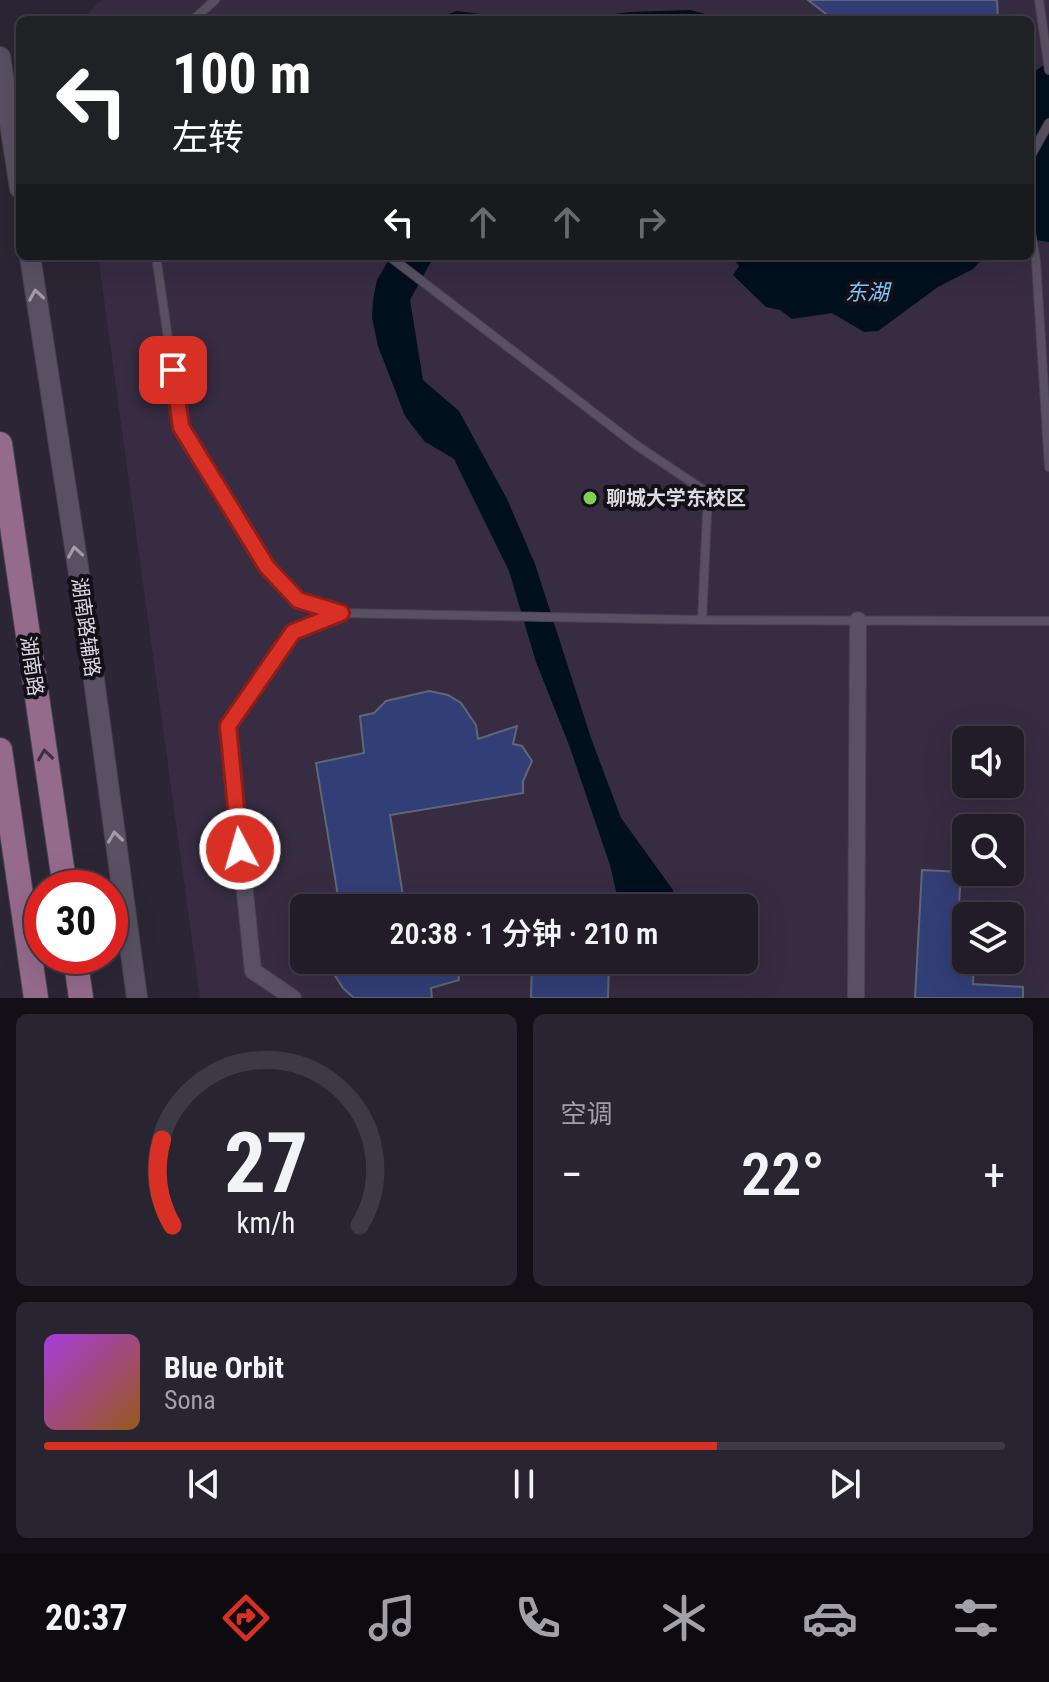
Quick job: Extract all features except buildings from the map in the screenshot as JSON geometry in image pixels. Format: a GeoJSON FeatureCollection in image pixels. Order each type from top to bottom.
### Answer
{"type":"FeatureCollection","features":[{"type":"Feature","properties":{"kind":"main road","name":"湖南路"},"geometry":{"type":"LineString","coordinates":[[0,444],[62,870]]}},
{"type":"Feature","properties":{"kind":"main road"},"geometry":{"type":"LineString","coordinates":[[0,750],[36,998]]}},
{"type":"Feature","properties":{"kind":"main road"},"geometry":{"type":"LineString","coordinates":[[78,974],[81,998]]}},
{"type":"Feature","properties":{"kind":"street"},"geometry":{"type":"LineString","coordinates":[[0,57],[16,162]]}},
{"type":"Feature","properties":{"kind":"street","name":"湖南路辅路"},"geometry":{"type":"LineString","coordinates":[[31,260],[84,606],[137,998]]}},
{"type":"Feature","properties":{"kind":"street"},"geometry":{"type":"LineString","coordinates":[[856,998],[858,620]]}},
{"type":"Feature","properties":{"kind":"street"},"geometry":{"type":"LineString","coordinates":[[228,726],[253,971],[293,998]]}},
{"type":"Feature","properties":{"kind":"lane"},"geometry":{"type":"LineString","coordinates":[[197,16],[215,0]]}},
{"type":"Feature","properties":{"kind":"lane"},"geometry":{"type":"LineString","coordinates":[[1039,0],[1040,26],[1049,70]]}},
{"type":"Feature","properties":{"kind":"lane"},"geometry":{"type":"LineString","coordinates":[[1034,150],[1049,123]]}},
{"type":"Feature","properties":{"kind":"lane"},"geometry":{"type":"LineString","coordinates":[[1034,250],[1049,467]]}},
{"type":"Feature","properties":{"kind":"lane"},"geometry":{"type":"LineString","coordinates":[[157,260],[181,427],[267,567],[298,600],[341,613],[702,620],[1049,621]]}},
{"type":"Feature","properties":{"kind":"lane"},"geometry":{"type":"LineString","coordinates":[[395,260],[636,445],[708,493],[702,620]]}},
{"type":"Feature","properties":{"kind":"lane"},"geometry":{"type":"LineString","coordinates":[[228,726],[293,632],[341,613]]}},
{"type":"Feature","properties":{"kind":"shaded area","name":"聊城大学东校区"},"geometry":{"type":"Polygon","coordinates":[[[102,0],[1049,0],[1049,998],[200,998],[99,260],[1034,260],[1034,16],[84,16],[102,0]]]}},
{"type":"Feature","properties":{"kind":"water"},"geometry":{"type":"Polygon","coordinates":[[[690,10],[713,16],[598,16],[690,10]]]}},
{"type":"Feature","properties":{"kind":"water"},"geometry":{"type":"Polygon","coordinates":[[[457,11],[496,16],[442,16],[457,11]]]}},
{"type":"Feature","properties":{"kind":"water"},"geometry":{"type":"Polygon","coordinates":[[[1049,61],[1049,242],[1034,240],[1034,72],[1049,61]]]}},
{"type":"Feature","properties":{"kind":"water"},"geometry":{"type":"Polygon","coordinates":[[[389,260],[432,260],[410,300],[423,380],[459,411],[507,499],[535,564],[591,738],[621,818],[674,894],[617,894],[610,865],[569,745],[536,662],[509,571],[454,459],[424,441],[405,416],[378,346],[372,318],[377,280],[389,260]]]}},
{"type":"Feature","properties":{"kind":"water","name":"东湖"},"geometry":{"type":"Polygon","coordinates":[[[734,260],[981,260],[973,269],[938,287],[878,331],[864,332],[832,313],[792,319],[780,310],[766,307],[733,275],[739,266],[734,260]]]}},
{"type":"Feature","properties":{"kind":"place","name":"聊城大学东校区"},"geometry":{"type":"Point","coordinates":[590,498]}},
{"type":"Feature","properties":{"kind":"route"},"geometry":{"type":"LineString","coordinates":[[173,370],[181,427],[267,567],[298,600],[341,613],[293,632],[228,726],[240,849]]}}]}
